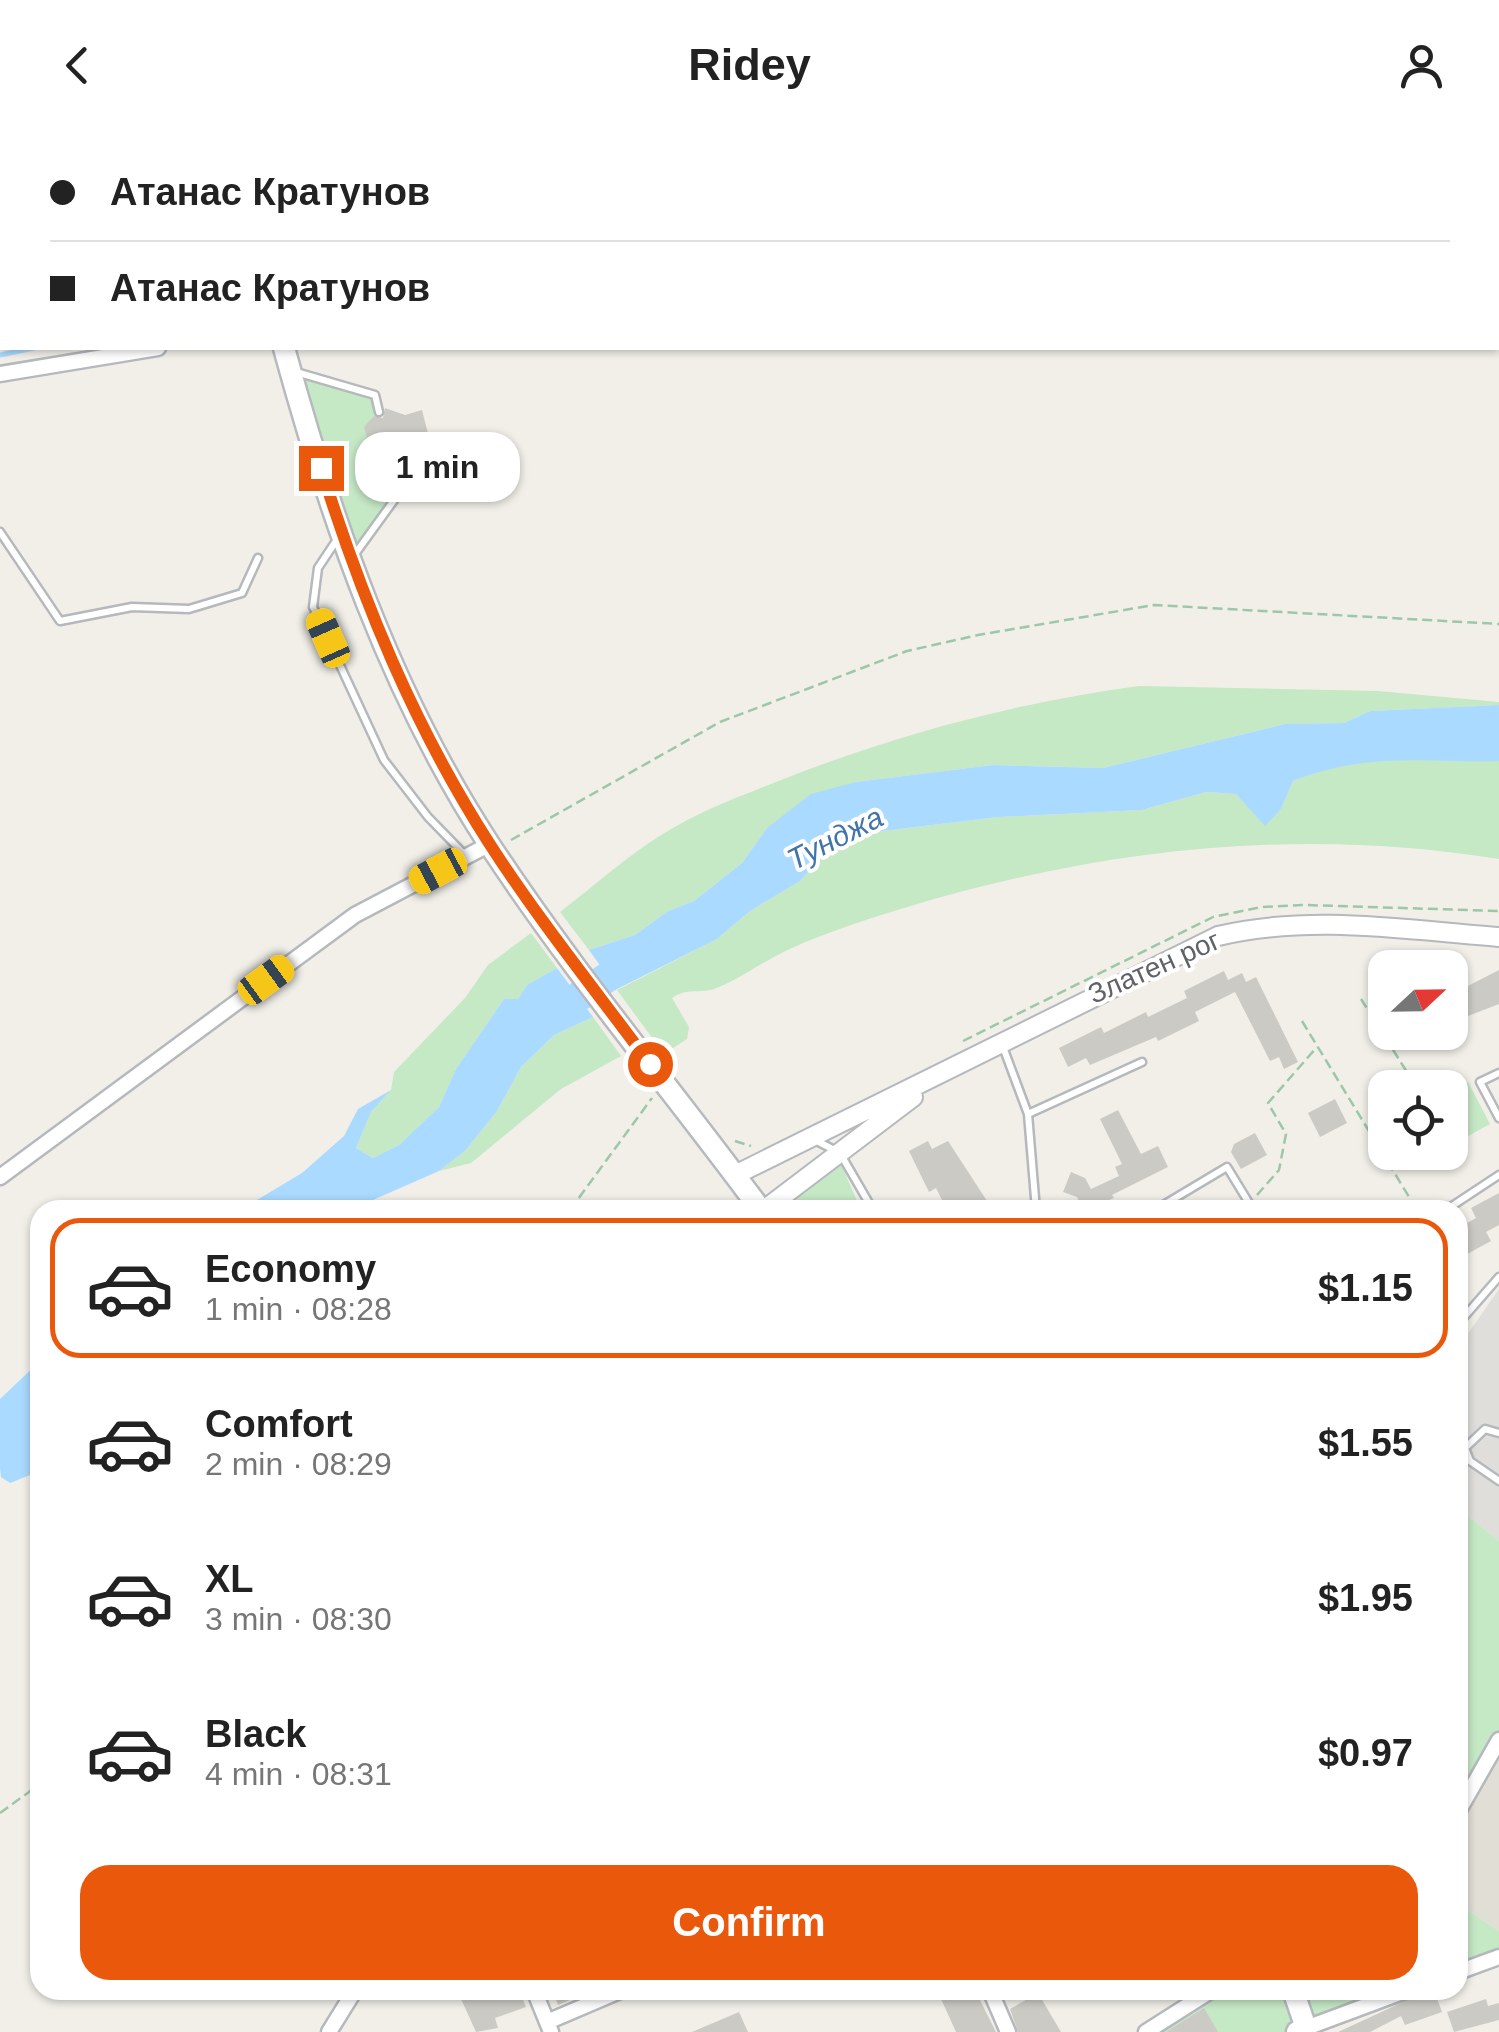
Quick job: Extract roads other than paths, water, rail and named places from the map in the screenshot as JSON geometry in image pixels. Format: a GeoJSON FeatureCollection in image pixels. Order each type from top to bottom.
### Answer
{"type":"FeatureCollection","features":[{"type":"Feature","properties":{"kind":"main road"},"geometry":{"type":"LineString","coordinates":[[285,350],[351,559],[418,718],[490,844],[754,1200]]}},
{"type":"Feature","properties":{"kind":"main road"},"geometry":{"type":"LineString","coordinates":[[1296,2000],[1303,2031]]}},
{"type":"Feature","properties":{"kind":"street"},"geometry":{"type":"LineString","coordinates":[[0,374],[146,350]]}},
{"type":"Feature","properties":{"kind":"street"},"geometry":{"type":"LineString","coordinates":[[0,1177],[355,915],[490,844]]}},
{"type":"Feature","properties":{"kind":"street","name":"Златен рог"},"geometry":{"type":"LineString","coordinates":[[735,1175],[1218,936],[1264,925],[1499,937]]}},
{"type":"Feature","properties":{"kind":"street","name":"Златен рог"},"geometry":{"type":"LineString","coordinates":[[776,1200],[945,1072]]}},
{"type":"Feature","properties":{"kind":"street"},"geometry":{"type":"LineString","coordinates":[[1468,1794],[1499,1740]]}},
{"type":"Feature","properties":{"kind":"street"},"geometry":{"type":"LineString","coordinates":[[1468,1968],[1499,1957]]}},
{"type":"Feature","properties":{"kind":"street"},"geometry":{"type":"LineString","coordinates":[[329,2032],[349,2000]]}},
{"type":"Feature","properties":{"kind":"street"},"geometry":{"type":"LineString","coordinates":[[538,2000],[549,2027],[602,2000]]}},
{"type":"Feature","properties":{"kind":"street"},"geometry":{"type":"LineString","coordinates":[[994,2000],[1008,2032]]}},
{"type":"Feature","properties":{"kind":"street"},"geometry":{"type":"LineString","coordinates":[[1146,2032],[1196,2000]]}},
{"type":"Feature","properties":{"kind":"street"},"geometry":{"type":"LineString","coordinates":[[1303,2031],[1382,2000]]}},
{"type":"Feature","properties":{"kind":"lane"},"geometry":{"type":"LineString","coordinates":[[290,370],[374,396],[379,412]]}},
{"type":"Feature","properties":{"kind":"lane"},"geometry":{"type":"LineString","coordinates":[[351,559],[400,492],[393,467]]}},
{"type":"Feature","properties":{"kind":"lane"},"geometry":{"type":"LineString","coordinates":[[0,532],[60,621],[132,607],[190,608],[212,603],[242,593],[258,558]]}},
{"type":"Feature","properties":{"kind":"lane"},"geometry":{"type":"LineString","coordinates":[[342,533],[318,568],[314,607],[384,760],[428,817],[466,856]]}},
{"type":"Feature","properties":{"kind":"lane"},"geometry":{"type":"LineString","coordinates":[[1001,1041],[1028,1114],[1035,1200]]}},
{"type":"Feature","properties":{"kind":"lane"},"geometry":{"type":"LineString","coordinates":[[1028,1114],[1142,1062]]}},
{"type":"Feature","properties":{"kind":"lane"},"geometry":{"type":"LineString","coordinates":[[1499,1073],[1480,1082],[1499,1118]]}},
{"type":"Feature","properties":{"kind":"lane"},"geometry":{"type":"LineString","coordinates":[[811,1138],[840,1153],[867,1200]]}},
{"type":"Feature","properties":{"kind":"lane"},"geometry":{"type":"LineString","coordinates":[[1171,1200],[1227,1166],[1247,1200]]}},
{"type":"Feature","properties":{"kind":"lane"},"geometry":{"type":"LineString","coordinates":[[1461,1200],[1499,1175]]}},
{"type":"Feature","properties":{"kind":"lane"},"geometry":{"type":"LineString","coordinates":[[1468,1313],[1499,1277]]}},
{"type":"Feature","properties":{"kind":"lane"},"geometry":{"type":"LineString","coordinates":[[1468,1445],[1485,1429],[1499,1433]]}},
{"type":"Feature","properties":{"kind":"lane"},"geometry":{"type":"LineString","coordinates":[[1468,1455],[1499,1481]]}},
{"type":"Feature","properties":{"kind":"water"},"geometry":{"type":"Polygon","coordinates":[[[1499,705],[1499,761],[1395,760],[1321,772],[1293,781],[1281,809],[1265,826],[1236,794],[1206,792],[1142,810],[998,817],[875,832],[826,852],[800,881],[750,911],[717,939],[617,989],[589,950],[635,935],[668,911],[694,901],[742,863],[767,828],[811,794],[856,782],[993,765],[1103,768],[1285,724],[1344,723],[1370,711],[1499,705]]]}},
{"type":"Feature","properties":{"kind":"water"},"geometry":{"type":"Polygon","coordinates":[[[557,968],[593,1017],[554,1035],[521,1067],[497,1111],[465,1151],[439,1171],[373,1200],[257,1200],[302,1173],[344,1136],[358,1109],[391,1090],[371,1112],[356,1148],[373,1158],[399,1145],[439,1107],[456,1069],[504,999],[518,999],[527,985],[557,968]]]}},
{"type":"Feature","properties":{"kind":"water"},"geometry":{"type":"Polygon","coordinates":[[[30,1370],[30,1475],[10,1483],[1,1477],[0,1399],[30,1370]]]}},
{"type":"Feature","properties":{"kind":"waterway"},"geometry":{"type":"LineString","coordinates":[[0,355],[24,350]]}},
{"type":"Feature","properties":{"kind":"waterway","name":"Тунджа"},"geometry":{"type":"LineString","coordinates":[[547,1018],[642,954]]}}]}
